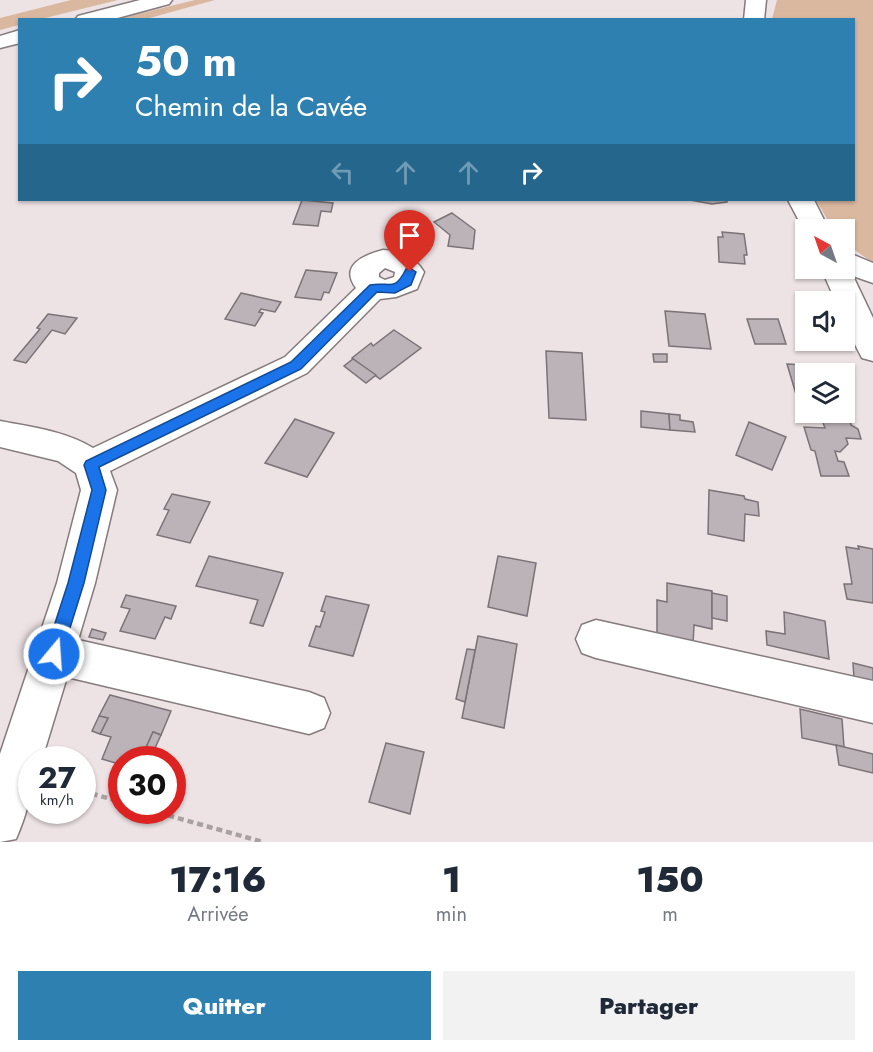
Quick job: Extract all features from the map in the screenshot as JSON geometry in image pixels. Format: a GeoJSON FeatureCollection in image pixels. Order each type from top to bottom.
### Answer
{"type":"FeatureCollection","features":[{"type":"Feature","properties":{"kind":"street"},"geometry":{"type":"LineString","coordinates":[[93,18],[162,0]]}},
{"type":"Feature","properties":{"kind":"street"},"geometry":{"type":"LineString","coordinates":[[754,18],[756,0]]}},
{"type":"Feature","properties":{"kind":"street"},"geometry":{"type":"LineString","coordinates":[[0,42],[18,37]]}},
{"type":"Feature","properties":{"kind":"street"},"geometry":{"type":"LineString","coordinates":[[802,201],[810,219]]}},
{"type":"Feature","properties":{"kind":"street"},"geometry":{"type":"LineString","coordinates":[[855,265],[873,274]]}},
{"type":"Feature","properties":{"kind":"street"},"geometry":{"type":"LineString","coordinates":[[839,279],[873,350]]}},
{"type":"Feature","properties":{"kind":"street"},"geometry":{"type":"LineString","coordinates":[[91,465],[296,365],[374,288]]}},
{"type":"Feature","properties":{"kind":"street"},"geometry":{"type":"LineString","coordinates":[[0,434],[67,449],[91,465],[99,490],[76,583],[0,823]]}},
{"type":"Feature","properties":{"kind":"street"},"geometry":{"type":"LineString","coordinates":[[596,639],[873,702]]}},
{"type":"Feature","properties":{"kind":"street"},"geometry":{"type":"LineString","coordinates":[[54,654],[309,713]]}},
{"type":"Feature","properties":{"kind":"path"},"geometry":{"type":"LineString","coordinates":[[186,820],[263,842]]}},
{"type":"Feature","properties":{"kind":"shaded area"},"geometry":{"type":"Polygon","coordinates":[[[71,0],[118,0],[45,18],[18,18],[18,25],[0,30],[0,18],[71,0]]]}},
{"type":"Feature","properties":{"kind":"shaded area"},"geometry":{"type":"Polygon","coordinates":[[[195,0],[215,0],[150,18],[122,18],[195,0]]]}},
{"type":"Feature","properties":{"kind":"shaded area"},"geometry":{"type":"Polygon","coordinates":[[[777,0],[873,0],[873,263],[855,250],[855,219],[827,219],[817,201],[855,201],[855,18],[772,18],[777,0]]]}},
{"type":"Feature","properties":{"kind":"building"},"geometry":{"type":"Polygon","coordinates":[[[302,201],[333,203],[331,212],[321,211],[318,226],[293,224],[302,201]]]}},
{"type":"Feature","properties":{"kind":"building"},"geometry":{"type":"Polygon","coordinates":[[[696,201],[727,201],[712,204],[696,201]]]}},
{"type":"Feature","properties":{"kind":"building"},"geometry":{"type":"Polygon","coordinates":[[[452,213],[475,230],[473,249],[448,246],[450,235],[434,222],[452,213]]]}},
{"type":"Feature","properties":{"kind":"building"},"geometry":{"type":"Polygon","coordinates":[[[722,232],[744,234],[747,255],[744,255],[745,264],[719,262],[718,237],[723,237],[722,232]]]}},
{"type":"Feature","properties":{"kind":"building"},"geometry":{"type":"Polygon","coordinates":[[[306,270],[337,273],[329,293],[324,292],[321,300],[295,297],[306,270]]]}},
{"type":"Feature","properties":{"kind":"building"},"geometry":{"type":"Polygon","coordinates":[[[241,293],[281,302],[275,312],[261,309],[259,312],[263,313],[255,326],[225,319],[241,293]]]}},
{"type":"Feature","properties":{"kind":"building"},"geometry":{"type":"Polygon","coordinates":[[[665,311],[705,314],[711,349],[669,346],[665,311]]]}},
{"type":"Feature","properties":{"kind":"building"},"geometry":{"type":"Polygon","coordinates":[[[48,314],[77,318],[65,334],[52,330],[26,363],[14,360],[40,329],[37,328],[48,314]]]}},
{"type":"Feature","properties":{"kind":"building"},"geometry":{"type":"Polygon","coordinates":[[[747,319],[778,319],[786,344],[755,344],[747,319]]]}},
{"type":"Feature","properties":{"kind":"building"},"geometry":{"type":"Polygon","coordinates":[[[394,330],[421,348],[380,379],[352,358],[371,343],[373,346],[394,330]]]}},
{"type":"Feature","properties":{"kind":"building"},"geometry":{"type":"Polygon","coordinates":[[[546,351],[582,353],[586,420],[549,418],[546,351]]]}},
{"type":"Feature","properties":{"kind":"building"},"geometry":{"type":"Polygon","coordinates":[[[653,354],[667,354],[667,362],[654,362],[653,354]]]}},
{"type":"Feature","properties":{"kind":"building"},"geometry":{"type":"Polygon","coordinates":[[[353,359],[376,375],[366,383],[344,366],[353,359]]]}},
{"type":"Feature","properties":{"kind":"building"},"geometry":{"type":"Polygon","coordinates":[[[787,364],[795,364],[795,391],[787,364]]]}},
{"type":"Feature","properties":{"kind":"building"},"geometry":{"type":"Polygon","coordinates":[[[641,411],[669,414],[670,430],[641,427],[641,411]]]}},
{"type":"Feature","properties":{"kind":"building"},"geometry":{"type":"Polygon","coordinates":[[[669,414],[680,415],[680,420],[693,422],[695,432],[670,430],[669,414]]]}},
{"type":"Feature","properties":{"kind":"building"},"geometry":{"type":"Polygon","coordinates":[[[295,419],[334,433],[307,477],[265,463],[295,419]]]}},
{"type":"Feature","properties":{"kind":"building"},"geometry":{"type":"Polygon","coordinates":[[[749,422],[786,437],[772,470],[736,455],[749,422]]]}},
{"type":"Feature","properties":{"kind":"building"},"geometry":{"type":"Polygon","coordinates":[[[823,423],[851,423],[858,429],[861,439],[846,438],[848,444],[840,452],[835,451],[838,461],[844,462],[849,476],[821,476],[815,451],[811,450],[804,427],[825,428],[823,423]]]}},
{"type":"Feature","properties":{"kind":"building"},"geometry":{"type":"Polygon","coordinates":[[[709,490],[744,496],[745,499],[758,502],[759,516],[745,514],[744,541],[708,534],[709,490]]]}},
{"type":"Feature","properties":{"kind":"building"},"geometry":{"type":"Polygon","coordinates":[[[172,494],[210,502],[190,543],[157,535],[169,510],[164,509],[172,494]]]}},
{"type":"Feature","properties":{"kind":"building"},"geometry":{"type":"Polygon","coordinates":[[[858,546],[873,549],[873,603],[847,599],[844,584],[852,584],[846,547],[859,549],[858,546]]]}},
{"type":"Feature","properties":{"kind":"building"},"geometry":{"type":"Polygon","coordinates":[[[209,556],[283,573],[263,626],[250,623],[258,600],[196,586],[209,556]]]}},
{"type":"Feature","properties":{"kind":"building"},"geometry":{"type":"Polygon","coordinates":[[[498,556],[536,563],[527,616],[488,607],[498,556]]]}},
{"type":"Feature","properties":{"kind":"building"},"geometry":{"type":"Polygon","coordinates":[[[667,583],[712,591],[712,629],[694,625],[693,644],[657,637],[657,600],[667,602],[667,583]]]}},
{"type":"Feature","properties":{"kind":"building"},"geometry":{"type":"Polygon","coordinates":[[[712,593],[727,596],[727,621],[712,618],[712,593]]]}},
{"type":"Feature","properties":{"kind":"building"},"geometry":{"type":"Polygon","coordinates":[[[126,595],[176,606],[171,619],[165,617],[155,639],[120,631],[130,609],[121,607],[126,595]]]}},
{"type":"Feature","properties":{"kind":"building"},"geometry":{"type":"Polygon","coordinates":[[[326,596],[369,605],[353,656],[309,646],[316,626],[320,627],[325,612],[321,611],[326,596]]]}},
{"type":"Feature","properties":{"kind":"building"},"geometry":{"type":"Polygon","coordinates":[[[784,612],[825,621],[829,659],[767,645],[766,631],[785,634],[784,612]]]}},
{"type":"Feature","properties":{"kind":"building"},"geometry":{"type":"Polygon","coordinates":[[[92,629],[106,633],[103,640],[89,637],[92,629]]]}},
{"type":"Feature","properties":{"kind":"building"},"geometry":{"type":"Polygon","coordinates":[[[478,636],[517,644],[504,728],[462,718],[478,636]]]}},
{"type":"Feature","properties":{"kind":"building"},"geometry":{"type":"Polygon","coordinates":[[[467,649],[475,650],[465,702],[456,699],[467,649]]]}},
{"type":"Feature","properties":{"kind":"building"},"geometry":{"type":"Polygon","coordinates":[[[853,663],[873,668],[873,698],[855,693],[853,663]]]}},
{"type":"Feature","properties":{"kind":"building"},"geometry":{"type":"Polygon","coordinates":[[[110,695],[171,711],[161,735],[153,732],[147,746],[108,746],[108,761],[102,759],[111,737],[100,734],[108,718],[99,716],[110,695]]]}},
{"type":"Feature","properties":{"kind":"building"},"geometry":{"type":"Polygon","coordinates":[[[800,709],[842,719],[844,747],[802,738],[800,709]]]}},
{"type":"Feature","properties":{"kind":"building"},"geometry":{"type":"Polygon","coordinates":[[[99,716],[108,718],[100,734],[92,731],[99,716]]]}},
{"type":"Feature","properties":{"kind":"building"},"geometry":{"type":"Polygon","coordinates":[[[153,732],[161,735],[156,746],[147,746],[153,732]]]}},
{"type":"Feature","properties":{"kind":"building"},"geometry":{"type":"Polygon","coordinates":[[[386,743],[424,752],[410,814],[369,802],[386,743]]]}},
{"type":"Feature","properties":{"kind":"building"},"geometry":{"type":"Polygon","coordinates":[[[836,745],[873,754],[873,773],[839,765],[836,745]]]}},
{"type":"Feature","properties":{"kind":"route"},"geometry":{"type":"LineString","coordinates":[[54,654],[76,583],[99,490],[91,465],[296,365],[374,288],[388,290],[402,286],[407,282],[410,272]]}}]}
